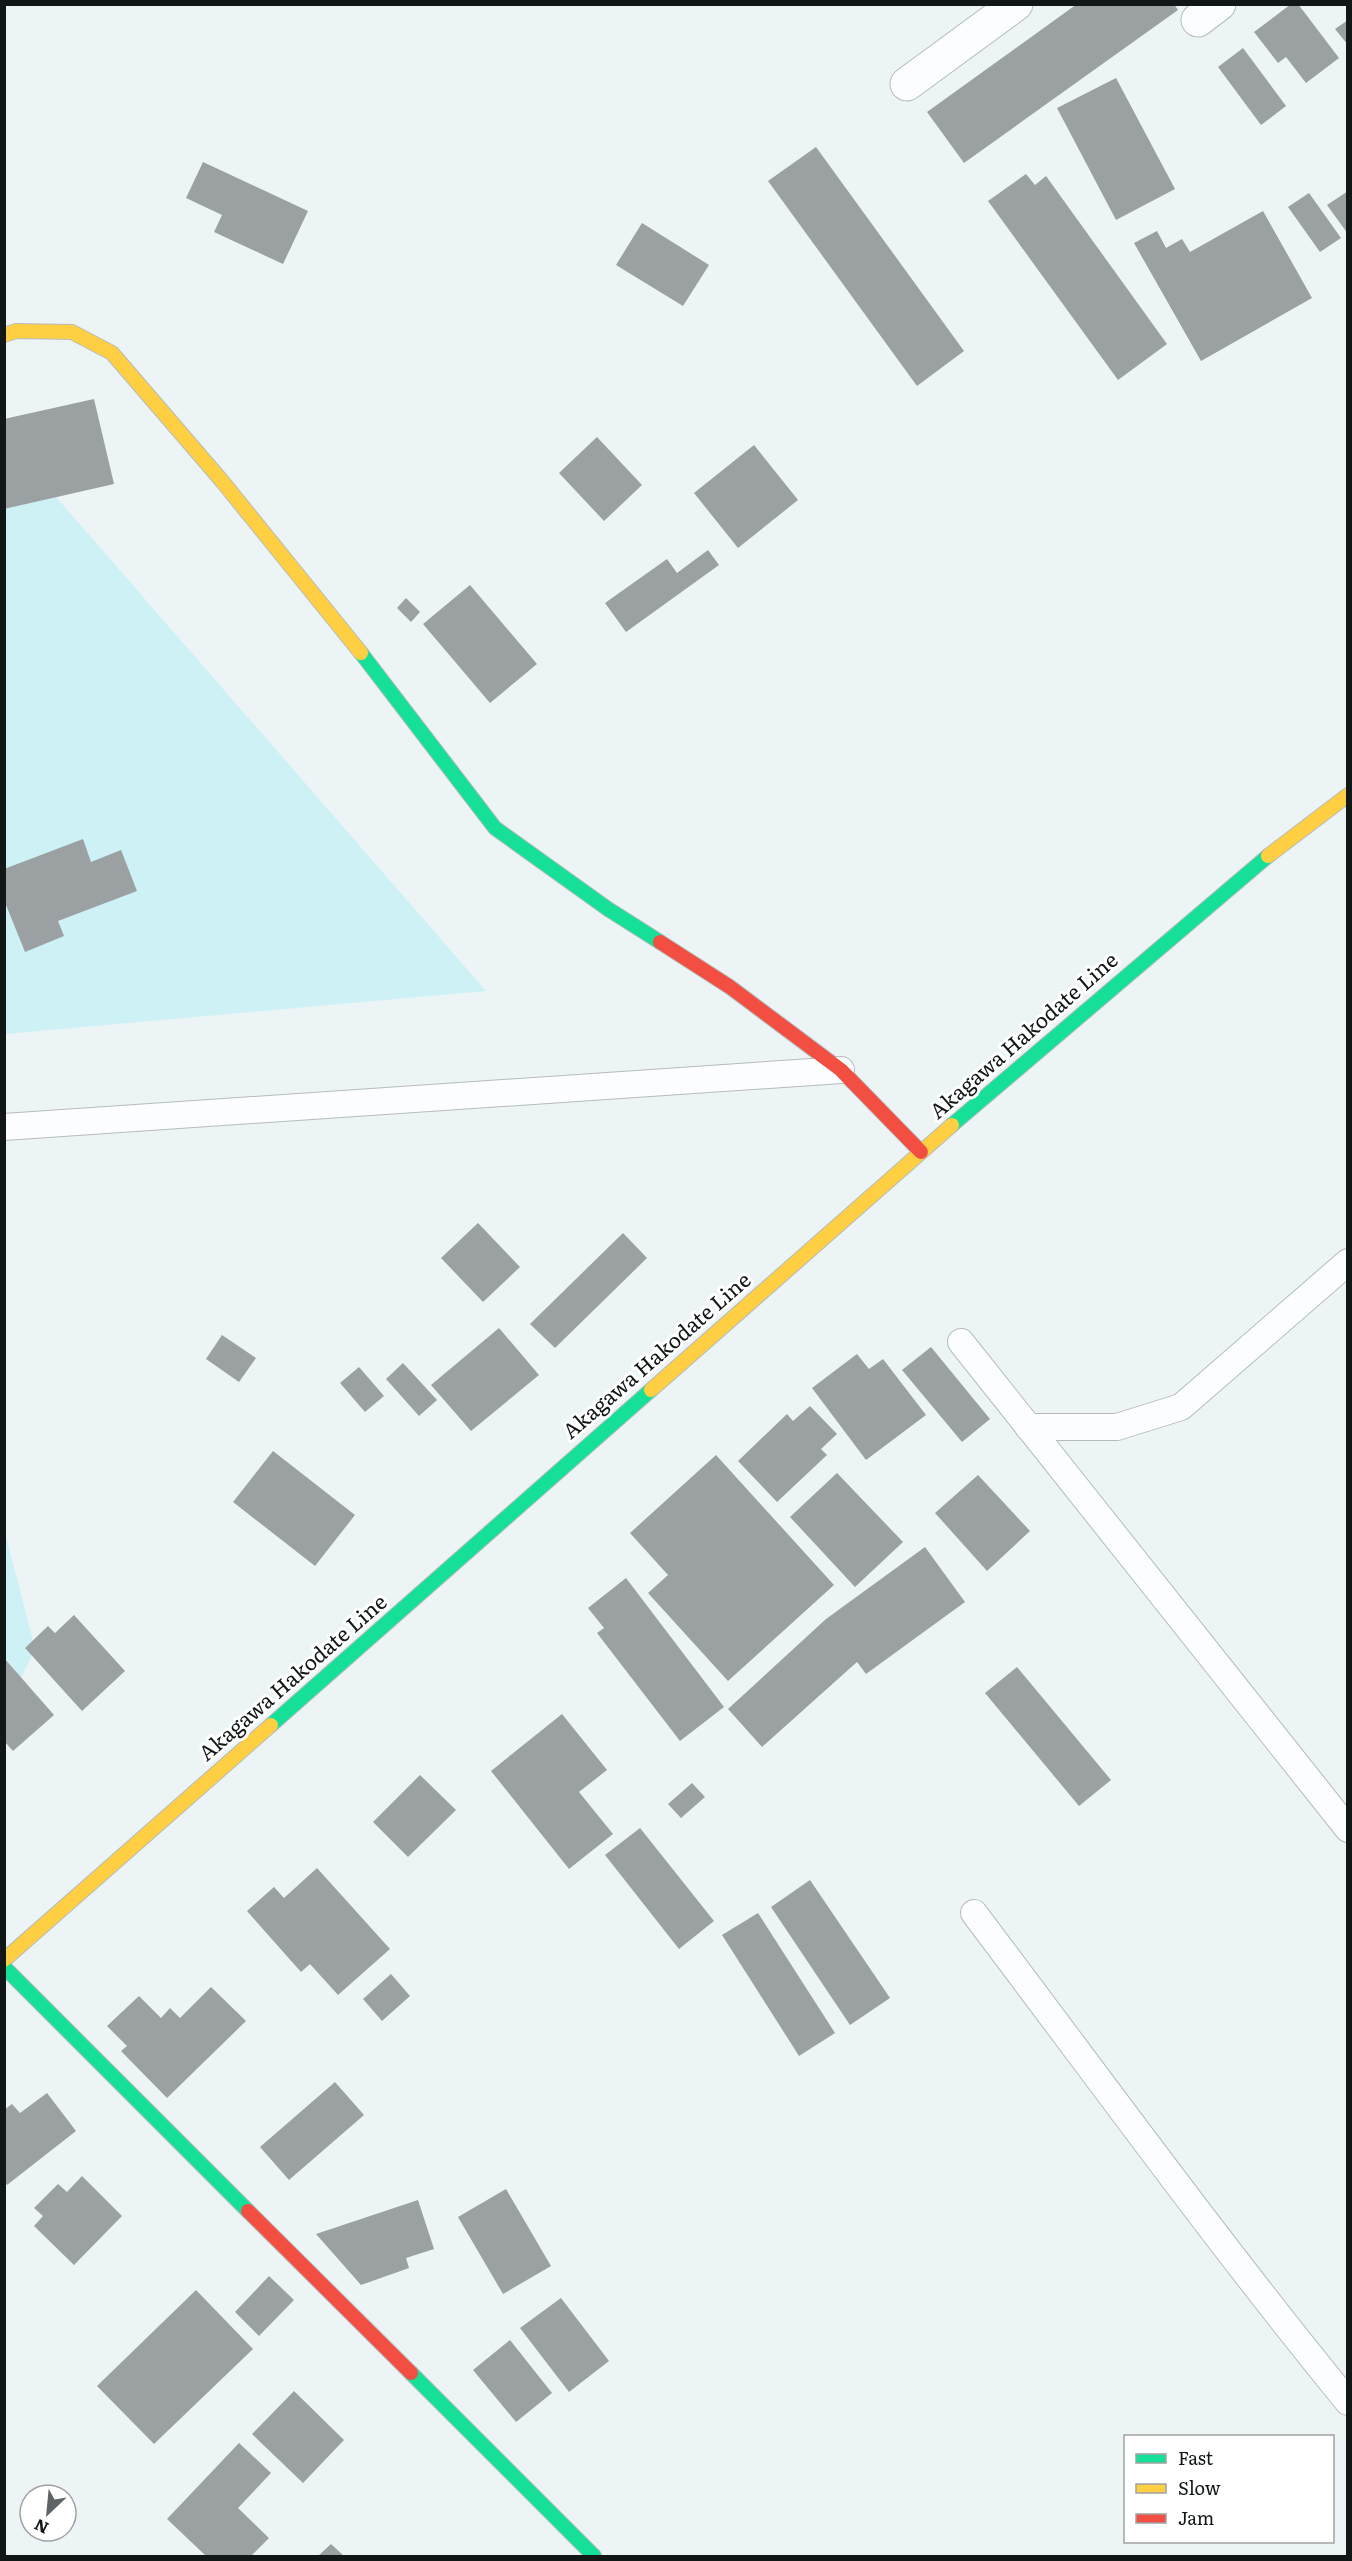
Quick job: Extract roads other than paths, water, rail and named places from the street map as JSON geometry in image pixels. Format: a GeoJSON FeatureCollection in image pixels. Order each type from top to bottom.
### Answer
{"type":"FeatureCollection","features":[{"type":"Feature","properties":{"kind":"street"},"geometry":{"type":"LineString","coordinates":[[907,84],[1016,4]]}},
{"type":"Feature","properties":{"kind":"street"},"geometry":{"type":"LineString","coordinates":[[4,335],[16,331],[72,332],[112,353],[222,482],[326,610],[495,828],[608,909],[730,987],[841,1070],[921,1152]]}},
{"type":"Feature","properties":{"kind":"street","name":"Akagawa Hakodate Line"},"geometry":{"type":"LineString","coordinates":[[4,1960],[921,1152],[1244,874],[1347,795]]}},
{"type":"Feature","properties":{"kind":"street"},"geometry":{"type":"LineString","coordinates":[[4,1967],[594,2556]]}},
{"type":"Feature","properties":{"kind":"lane"},"geometry":{"type":"LineString","coordinates":[[4,1127],[841,1070]]}},
{"type":"Feature","properties":{"kind":"lane"},"geometry":{"type":"LineString","coordinates":[[1028,1427],[1117,1427],[1181,1407],[1347,1262]]}},
{"type":"Feature","properties":{"kind":"lane"},"geometry":{"type":"LineString","coordinates":[[961,1342],[1347,1829]]}},
{"type":"Feature","properties":{"kind":"lane"},"geometry":{"type":"LineString","coordinates":[[974,1913],[1234,2261],[1347,2402]]}}]}
